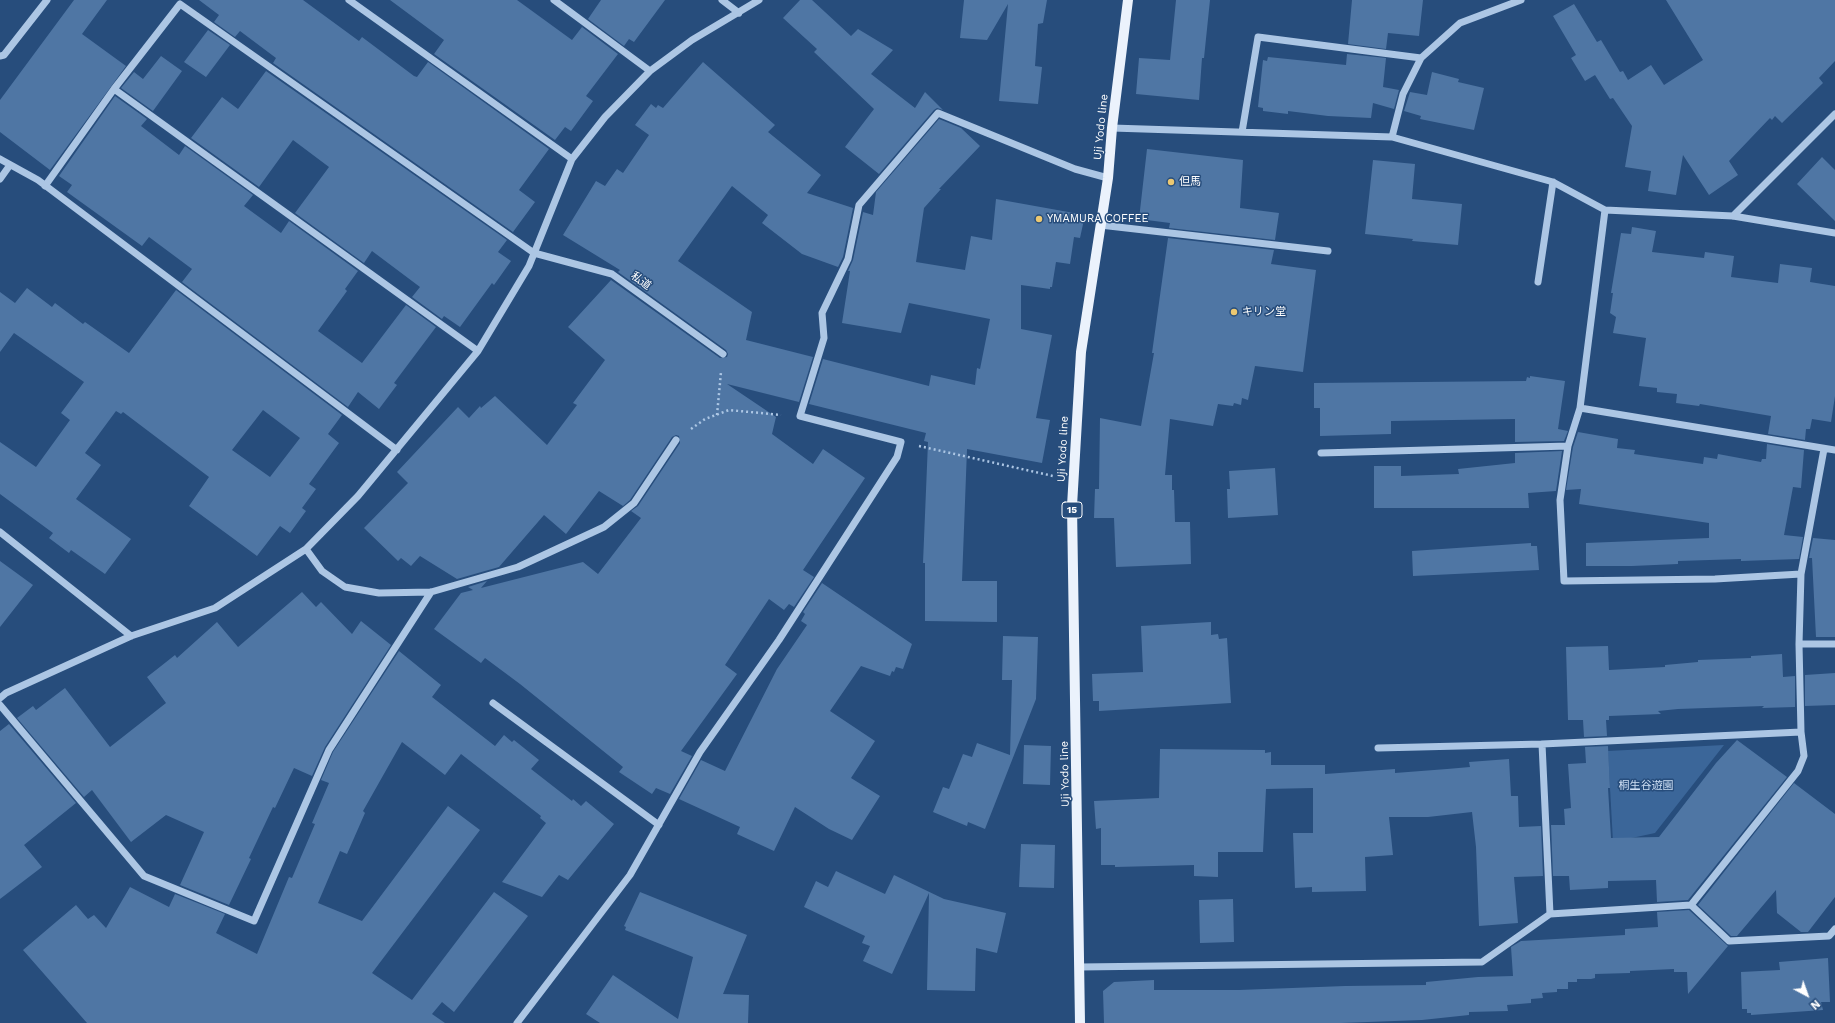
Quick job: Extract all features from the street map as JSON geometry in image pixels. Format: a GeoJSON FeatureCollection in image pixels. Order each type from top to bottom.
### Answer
{"type":"FeatureCollection","features":[{"type":"Feature","properties":{"kind":"main road","name":"Uji Yodo line"},"geometry":{"type":"LineString","coordinates":[[1080,1023],[1072,506],[1073,481],[1081,352],[1108,178],[1112,128],[1128,0]]}},
{"type":"Feature","properties":{"kind":"street"},"geometry":{"type":"LineString","coordinates":[[0,56],[4,55],[47,0]]}},
{"type":"Feature","properties":{"kind":"street"},"geometry":{"type":"LineString","coordinates":[[348,0],[572,159]]}},
{"type":"Feature","properties":{"kind":"street"},"geometry":{"type":"LineString","coordinates":[[554,0],[650,71]]}},
{"type":"Feature","properties":{"kind":"street"},"geometry":{"type":"LineString","coordinates":[[722,0],[739,13]]}},
{"type":"Feature","properties":{"kind":"street"},"geometry":{"type":"LineString","coordinates":[[0,698],[6,693],[131,636],[214,608],[306,549],[358,496],[478,352],[529,266],[572,159],[605,117],[650,71],[692,40],[759,0]]}},
{"type":"Feature","properties":{"kind":"street"},"geometry":{"type":"LineString","coordinates":[[1392,137],[1403,94],[1421,58],[1460,23],[1521,0]]}},
{"type":"Feature","properties":{"kind":"street"},"geometry":{"type":"LineString","coordinates":[[45,186],[114,89],[180,4],[534,253]]}},
{"type":"Feature","properties":{"kind":"street"},"geometry":{"type":"LineString","coordinates":[[1242,132],[1258,37],[1421,58]]}},
{"type":"Feature","properties":{"kind":"street"},"geometry":{"type":"LineString","coordinates":[[114,89],[478,352]]}},
{"type":"Feature","properties":{"kind":"street"},"geometry":{"type":"LineString","coordinates":[[517,1023],[630,875],[700,752],[779,640],[897,457],[901,442],[800,416],[824,338],[822,313],[848,259],[859,205],[938,113],[1075,169],[1108,178]]}},
{"type":"Feature","properties":{"kind":"street"},"geometry":{"type":"LineString","coordinates":[[1733,216],[1835,114]]}},
{"type":"Feature","properties":{"kind":"street"},"geometry":{"type":"LineString","coordinates":[[1112,128],[1392,137],[1553,182],[1605,210],[1733,216],[1835,233]]}},
{"type":"Feature","properties":{"kind":"street"},"geometry":{"type":"LineString","coordinates":[[0,159],[45,186],[397,450]]}},
{"type":"Feature","properties":{"kind":"street"},"geometry":{"type":"LineString","coordinates":[[0,179],[10,165]]}},
{"type":"Feature","properties":{"kind":"street"},"geometry":{"type":"LineString","coordinates":[[1538,282],[1553,182]]}},
{"type":"Feature","properties":{"kind":"street"},"geometry":{"type":"LineString","coordinates":[[1605,210],[1580,408],[1568,446],[1560,500],[1564,581],[1715,579],[1801,574]]}},
{"type":"Feature","properties":{"kind":"street"},"geometry":{"type":"LineString","coordinates":[[1100,225],[1328,251]]}},
{"type":"Feature","properties":{"kind":"street","name":"私道"},"geometry":{"type":"LineString","coordinates":[[534,253],[612,274],[723,354]]}},
{"type":"Feature","properties":{"kind":"street"},"geometry":{"type":"LineString","coordinates":[[1580,408],[1835,450]]}},
{"type":"Feature","properties":{"kind":"street"},"geometry":{"type":"LineString","coordinates":[[306,549],[322,571],[345,587],[379,593],[432,592],[518,567],[604,527],[634,503],[676,440]]}},
{"type":"Feature","properties":{"kind":"street"},"geometry":{"type":"LineString","coordinates":[[1321,453],[1568,446]]}},
{"type":"Feature","properties":{"kind":"street"},"geometry":{"type":"LineString","coordinates":[[1691,905],[1798,771],[1804,756],[1800,732],[1801,574],[1824,449]]}},
{"type":"Feature","properties":{"kind":"street"},"geometry":{"type":"LineString","coordinates":[[0,532],[131,636]]}},
{"type":"Feature","properties":{"kind":"street"},"geometry":{"type":"LineString","coordinates":[[0,705],[144,876],[254,921],[329,750],[432,592]]}},
{"type":"Feature","properties":{"kind":"street"},"geometry":{"type":"LineString","coordinates":[[1800,644],[1835,644]]}},
{"type":"Feature","properties":{"kind":"street"},"geometry":{"type":"LineString","coordinates":[[493,703],[659,825]]}},
{"type":"Feature","properties":{"kind":"street"},"geometry":{"type":"LineString","coordinates":[[1378,748],[1542,744],[1800,732]]}},
{"type":"Feature","properties":{"kind":"street"},"geometry":{"type":"LineString","coordinates":[[1542,744],[1550,914]]}},
{"type":"Feature","properties":{"kind":"street"},"geometry":{"type":"LineString","coordinates":[[1080,967],[1482,962],[1550,914],[1691,905],[1729,940],[1829,936],[1835,929]]}},
{"type":"Feature","properties":{"kind":"path"},"geometry":{"type":"LineString","coordinates":[[717,415],[723,354]]}},
{"type":"Feature","properties":{"kind":"path"},"geometry":{"type":"LineString","coordinates":[[676,440],[705,420],[730,410],[800,416]]}},
{"type":"Feature","properties":{"kind":"path"},"geometry":{"type":"LineString","coordinates":[[901,442],[1073,481]]}},
{"type":"Feature","properties":{"kind":"green space","name":"桐生谷遊園"},"geometry":{"type":"Polygon","coordinates":[[[1724,745],[1655,833],[1613,842],[1608,751],[1724,745]]]}},
{"type":"Feature","properties":{"kind":"building"},"geometry":{"type":"Polygon","coordinates":[[[74,0],[107,0],[82,34],[126,66],[50,170],[0,132],[0,100],[74,0]]]}},
{"type":"Feature","properties":{"kind":"building"},"geometry":{"type":"Polygon","coordinates":[[[199,0],[303,0],[359,41],[362,37],[414,76],[417,77],[428,62],[549,149],[519,190],[535,202],[513,232],[273,63],[276,58],[240,31],[235,37],[214,22],[219,15],[199,0]]]}},
{"type":"Feature","properties":{"kind":"building"},"geometry":{"type":"Polygon","coordinates":[[[390,0],[517,0],[572,40],[582,27],[618,54],[586,96],[593,101],[571,131],[565,127],[555,140],[434,54],[444,40],[390,0]]]}},
{"type":"Feature","properties":{"kind":"building"},"geometry":{"type":"Polygon","coordinates":[[[601,0],[665,0],[634,42],[629,39],[624,46],[588,19],[601,0]]]}},
{"type":"Feature","properties":{"kind":"building"},"geometry":{"type":"Polygon","coordinates":[[[800,0],[812,0],[851,36],[858,29],[893,50],[871,74],[915,108],[925,92],[943,110],[937,108],[934,110],[879,174],[845,147],[874,109],[814,52],[817,49],[783,18],[800,0]]]}},
{"type":"Feature","properties":{"kind":"building"},"geometry":{"type":"Polygon","coordinates":[[[964,0],[1047,0],[1043,23],[1038,24],[1035,66],[1042,67],[1038,104],[999,101],[1008,4],[987,40],[960,38],[964,0]]]}},
{"type":"Feature","properties":{"kind":"building"},"geometry":{"type":"Polygon","coordinates":[[[1176,0],[1210,0],[1204,58],[1202,58],[1199,100],[1136,94],[1139,58],[1170,60],[1176,0]]]}},
{"type":"Feature","properties":{"kind":"building"},"geometry":{"type":"Polygon","coordinates":[[[1352,0],[1423,0],[1419,36],[1388,33],[1386,49],[1348,44],[1352,0]]]}},
{"type":"Feature","properties":{"kind":"building"},"geometry":{"type":"Polygon","coordinates":[[[1666,0],[1835,0],[1835,61],[1819,78],[1823,83],[1782,123],[1775,116],[1772,120],[1770,118],[1729,161],[1738,175],[1709,195],[1683,155],[1676,195],[1648,191],[1651,171],[1625,167],[1632,126],[1613,98],[1610,99],[1595,75],[1585,81],[1571,58],[1576,55],[1553,16],[1574,4],[1597,42],[1601,40],[1620,72],[1623,71],[1628,80],[1651,65],[1664,85],[1703,60],[1666,0]]]}},
{"type":"Feature","properties":{"kind":"building"},"geometry":{"type":"Polygon","coordinates":[[[208,30],[230,45],[206,77],[184,62],[208,30]]]}},
{"type":"Feature","properties":{"kind":"building"},"geometry":{"type":"Polygon","coordinates":[[[1347,54],[1386,58],[1383,87],[1399,90],[1394,109],[1373,103],[1371,118],[1328,116],[1288,111],[1288,114],[1263,111],[1263,108],[1258,107],[1263,60],[1267,61],[1268,57],[1346,65],[1347,54]]]}},
{"type":"Feature","properties":{"kind":"building"},"geometry":{"type":"Polygon","coordinates":[[[161,56],[182,71],[153,111],[121,88],[134,72],[143,79],[161,56]]]}},
{"type":"Feature","properties":{"kind":"building"},"geometry":{"type":"Polygon","coordinates":[[[703,62],[775,125],[768,132],[821,175],[807,193],[853,208],[843,257],[838,267],[802,254],[762,223],[768,215],[732,186],[678,261],[752,312],[746,340],[813,357],[799,402],[727,384],[776,417],[772,434],[813,464],[823,449],[865,478],[803,570],[814,577],[794,607],[789,604],[784,610],[769,599],[725,665],[737,674],[681,751],[692,756],[670,794],[656,788],[652,794],[619,772],[623,767],[520,684],[485,658],[481,663],[434,629],[461,593],[473,590],[468,587],[487,581],[481,588],[583,562],[598,574],[641,518],[631,511],[638,506],[680,443],[679,436],[676,435],[672,437],[630,500],[623,506],[599,491],[566,534],[544,515],[499,567],[457,579],[420,556],[411,566],[401,558],[398,561],[364,528],[408,483],[397,472],[458,407],[469,418],[480,406],[481,408],[495,396],[547,445],[577,405],[573,403],[605,360],[568,327],[611,280],[720,358],[727,357],[728,354],[726,350],[618,272],[620,270],[563,235],[596,181],[605,186],[617,169],[623,173],[649,135],[635,125],[651,104],[656,108],[658,105],[663,108],[703,62]]]}},
{"type":"Feature","properties":{"kind":"building"},"geometry":{"type":"Polygon","coordinates":[[[266,71],[507,240],[498,252],[511,261],[494,285],[492,283],[460,327],[444,316],[442,319],[412,297],[420,287],[372,251],[364,263],[295,213],[329,167],[293,140],[259,187],[191,138],[222,97],[238,109],[266,71]]]}},
{"type":"Feature","properties":{"kind":"building"},"geometry":{"type":"Polygon","coordinates":[[[1432,72],[1459,79],[1458,82],[1484,88],[1474,130],[1420,119],[1421,116],[1404,111],[1410,92],[1427,95],[1432,72]]]}},
{"type":"Feature","properties":{"kind":"building"},"geometry":{"type":"Polygon","coordinates":[[[115,96],[147,119],[141,126],[179,155],[185,146],[253,195],[244,206],[281,233],[289,221],[358,271],[345,289],[347,291],[318,331],[362,363],[406,305],[436,327],[394,383],[397,385],[379,409],[358,392],[348,407],[182,282],[192,269],[149,237],[142,246],[67,192],[72,185],[59,176],[115,96]]]}},
{"type":"Feature","properties":{"kind":"building"},"geometry":{"type":"Polygon","coordinates":[[[939,119],[961,128],[980,146],[939,189],[941,189],[924,208],[916,262],[965,270],[971,236],[992,240],[996,199],[1085,215],[1080,238],[1074,237],[1070,264],[1056,262],[1052,287],[1050,287],[1050,289],[1021,285],[1021,329],[1052,335],[1036,418],[1050,420],[1042,463],[967,449],[962,581],[997,581],[997,622],[925,621],[925,563],[923,563],[928,442],[924,441],[926,433],[809,404],[823,359],[929,386],[931,375],[975,385],[977,368],[980,369],[990,319],[909,303],[901,333],[842,323],[850,271],[848,271],[853,260],[863,212],[873,215],[876,192],[939,119]]]}},
{"type":"Feature","properties":{"kind":"building"},"geometry":{"type":"Polygon","coordinates":[[[1147,149],[1243,160],[1240,208],[1279,213],[1275,240],[1169,228],[1170,223],[1139,219],[1147,149]]]}},
{"type":"Feature","properties":{"kind":"building"},"geometry":{"type":"Polygon","coordinates":[[[1822,157],[1835,170],[1835,221],[1797,184],[1822,157]]]}},
{"type":"Feature","properties":{"kind":"building"},"geometry":{"type":"Polygon","coordinates":[[[1373,160],[1415,164],[1412,199],[1462,204],[1458,245],[1412,241],[1413,239],[1365,234],[1373,160]]]}},
{"type":"Feature","properties":{"kind":"building"},"geometry":{"type":"Polygon","coordinates":[[[1632,227],[1656,231],[1652,252],[1704,258],[1705,252],[1734,256],[1731,277],[1778,283],[1780,264],[1812,268],[1810,282],[1835,286],[1835,396],[1831,422],[1812,419],[1810,429],[1806,429],[1805,440],[1768,434],[1771,416],[1700,404],[1699,406],[1676,403],[1677,394],[1657,392],[1657,388],[1639,386],[1646,338],[1613,333],[1616,317],[1610,313],[1613,293],[1611,293],[1621,233],[1631,234],[1632,227]]]}},
{"type":"Feature","properties":{"kind":"building"},"geometry":{"type":"Polygon","coordinates":[[[1168,238],[1274,250],[1271,264],[1316,270],[1303,372],[1255,366],[1248,400],[1242,398],[1241,405],[1234,403],[1233,406],[1218,404],[1213,426],[1170,419],[1165,475],[1172,475],[1175,522],[1190,522],[1191,564],[1116,567],[1114,518],[1094,518],[1095,489],[1099,489],[1100,418],[1141,426],[1154,353],[1152,353],[1168,238]]]}},
{"type":"Feature","properties":{"kind":"building"},"geometry":{"type":"Polygon","coordinates":[[[27,288],[52,307],[55,303],[83,324],[85,322],[129,353],[176,290],[342,415],[328,434],[339,443],[309,484],[316,489],[302,508],[306,511],[290,533],[280,526],[257,556],[189,506],[209,477],[123,412],[121,414],[116,411],[85,453],[101,465],[76,499],[131,539],[105,574],[71,550],[69,553],[49,538],[53,533],[0,494],[0,442],[36,467],[70,420],[61,413],[84,382],[14,333],[0,352],[0,292],[15,303],[27,288]],[[263,410],[232,450],[270,477],[300,438],[263,410]]]}},
{"type":"Feature","properties":{"kind":"building"},"geometry":{"type":"Polygon","coordinates":[[[1530,376],[1565,381],[1558,429],[1568,431],[1564,441],[1515,442],[1515,419],[1391,421],[1391,434],[1320,436],[1320,408],[1314,408],[1314,383],[1526,381],[1527,377],[1530,378],[1530,376]]]}},
{"type":"Feature","properties":{"kind":"building"},"geometry":{"type":"Polygon","coordinates":[[[1578,432],[1618,439],[1617,448],[1635,450],[1634,454],[1703,464],[1704,457],[1717,459],[1718,454],[1761,462],[1762,459],[1766,459],[1767,444],[1804,450],[1801,488],[1793,487],[1784,535],[1803,537],[1799,559],[1678,561],[1678,564],[1586,566],[1586,543],[1709,538],[1709,523],[1579,504],[1581,489],[1566,490],[1573,447],[1578,432]]]}},
{"type":"Feature","properties":{"kind":"building"},"geometry":{"type":"Polygon","coordinates":[[[1562,451],[1556,491],[1528,493],[1529,508],[1374,508],[1374,466],[1401,466],[1401,476],[1459,474],[1458,469],[1515,463],[1515,453],[1562,451]]]}},
{"type":"Feature","properties":{"kind":"building"},"geometry":{"type":"Polygon","coordinates":[[[1275,468],[1278,515],[1228,518],[1227,489],[1230,489],[1229,471],[1275,468]]]}},
{"type":"Feature","properties":{"kind":"building"},"geometry":{"type":"Polygon","coordinates":[[[1813,538],[1835,540],[1835,637],[1816,637],[1812,558],[1809,558],[1813,538]]]}},
{"type":"Feature","properties":{"kind":"building"},"geometry":{"type":"Polygon","coordinates":[[[1531,543],[1531,546],[1537,546],[1539,570],[1413,576],[1412,551],[1531,543]]]}},
{"type":"Feature","properties":{"kind":"building"},"geometry":{"type":"Polygon","coordinates":[[[0,561],[33,585],[0,627],[0,561]]]}},
{"type":"Feature","properties":{"kind":"building"},"geometry":{"type":"Polygon","coordinates":[[[822,583],[912,644],[903,669],[896,667],[890,676],[861,666],[830,711],[875,741],[851,778],[880,796],[852,840],[829,829],[795,807],[774,851],[737,834],[740,827],[679,799],[701,760],[725,771],[777,669],[807,625],[801,621],[805,614],[803,612],[822,583]]]}},
{"type":"Feature","properties":{"kind":"building"},"geometry":{"type":"Polygon","coordinates":[[[302,592],[316,607],[321,602],[352,634],[361,621],[391,645],[325,747],[312,776],[294,768],[275,808],[273,807],[249,858],[251,859],[229,905],[180,885],[204,832],[166,815],[131,842],[92,790],[84,797],[17,718],[33,706],[36,710],[65,688],[110,747],[166,703],[147,677],[175,655],[177,658],[217,622],[238,647],[302,592]]]}},
{"type":"Feature","properties":{"kind":"building"},"geometry":{"type":"Polygon","coordinates":[[[1211,622],[1211,635],[1218,634],[1219,639],[1227,638],[1231,703],[1099,711],[1099,701],[1093,701],[1092,674],[1143,672],[1141,626],[1211,622]]]}},
{"type":"Feature","properties":{"kind":"building"},"geometry":{"type":"Polygon","coordinates":[[[1003,636],[1038,637],[1036,699],[985,829],[968,822],[967,826],[933,812],[943,787],[949,789],[963,754],[972,757],[977,743],[1010,755],[1012,680],[1002,680],[1003,636]]]}},
{"type":"Feature","properties":{"kind":"building"},"geometry":{"type":"Polygon","coordinates":[[[1608,646],[1609,670],[1665,667],[1665,665],[1698,662],[1698,660],[1751,658],[1751,656],[1782,654],[1783,677],[1795,676],[1795,707],[1762,708],[1764,706],[1678,709],[1658,711],[1661,714],[1609,716],[1609,720],[1606,720],[1607,736],[1584,737],[1583,720],[1568,720],[1566,647],[1608,646]]]}},
{"type":"Feature","properties":{"kind":"building"},"geometry":{"type":"Polygon","coordinates":[[[399,651],[441,685],[432,697],[495,746],[504,735],[512,742],[514,740],[539,760],[531,769],[572,801],[573,799],[581,806],[586,801],[614,824],[568,880],[559,875],[542,897],[502,882],[546,823],[540,818],[541,816],[461,754],[445,775],[402,742],[363,811],[365,813],[347,854],[340,851],[318,903],[362,921],[448,806],[480,830],[372,973],[412,1000],[494,892],[528,916],[454,1012],[442,1002],[432,1014],[445,1023],[87,1023],[23,950],[76,905],[88,919],[94,915],[106,928],[130,887],[169,907],[175,894],[225,914],[216,933],[257,954],[289,877],[292,878],[315,824],[312,823],[329,783],[321,780],[333,752],[399,651]]]}},
{"type":"Feature","properties":{"kind":"building"},"geometry":{"type":"Polygon","coordinates":[[[1835,673],[1835,705],[1805,706],[1805,675],[1835,673]]]}},
{"type":"Feature","properties":{"kind":"building"},"geometry":{"type":"Polygon","coordinates":[[[9,724],[76,803],[24,845],[42,867],[0,899],[0,731],[9,724]]]}},
{"type":"Feature","properties":{"kind":"building"},"geometry":{"type":"Polygon","coordinates":[[[1737,740],[1787,777],[1688,900],[1657,902],[1656,880],[1608,881],[1608,888],[1570,890],[1569,876],[1553,876],[1551,825],[1565,825],[1564,809],[1571,808],[1568,764],[1586,763],[1585,747],[1608,746],[1610,788],[1608,788],[1611,838],[1659,837],[1716,763],[1737,740]]]}},
{"type":"Feature","properties":{"kind":"building"},"geometry":{"type":"Polygon","coordinates":[[[1024,745],[1051,746],[1050,785],[1023,784],[1024,745]]]}},
{"type":"Feature","properties":{"kind":"building"},"geometry":{"type":"Polygon","coordinates":[[[1160,749],[1265,750],[1265,753],[1271,752],[1271,765],[1325,765],[1325,774],[1395,769],[1395,773],[1447,769],[1470,767],[1469,762],[1509,759],[1511,796],[1518,796],[1519,827],[1541,826],[1543,876],[1514,877],[1518,923],[1479,926],[1476,847],[1472,812],[1428,817],[1389,817],[1393,855],[1365,857],[1366,891],[1312,892],[1312,887],[1295,888],[1293,833],[1313,833],[1313,788],[1266,789],[1263,852],[1218,852],[1218,877],[1194,876],[1194,865],[1115,867],[1115,865],[1101,865],[1101,828],[1096,829],[1094,801],[1159,798],[1160,749]]]}},
{"type":"Feature","properties":{"kind":"building"},"geometry":{"type":"Polygon","coordinates":[[[1794,783],[1835,814],[1835,897],[1808,932],[1801,932],[1777,913],[1776,890],[1737,936],[1731,936],[1698,905],[1794,783]]]}},
{"type":"Feature","properties":{"kind":"building"},"geometry":{"type":"Polygon","coordinates":[[[1021,844],[1055,845],[1054,888],[1019,887],[1021,844]]]}},
{"type":"Feature","properties":{"kind":"building"},"geometry":{"type":"Polygon","coordinates":[[[836,871],[885,894],[894,875],[944,899],[1006,913],[997,953],[976,948],[975,991],[927,990],[929,893],[892,974],[863,961],[870,946],[862,943],[865,936],[804,907],[816,881],[828,887],[836,871]]]}},
{"type":"Feature","properties":{"kind":"building"},"geometry":{"type":"Polygon","coordinates":[[[640,892],[747,935],[723,994],[749,995],[748,1023],[600,1023],[586,1014],[613,975],[678,1019],[693,957],[625,930],[626,927],[624,926],[640,892]]]}},
{"type":"Feature","properties":{"kind":"building"},"geometry":{"type":"Polygon","coordinates":[[[1233,899],[1234,942],[1200,943],[1199,900],[1233,899]]]}},
{"type":"Feature","properties":{"kind":"building"},"geometry":{"type":"Polygon","coordinates":[[[1689,910],[1728,946],[1688,994],[1687,972],[1674,972],[1674,969],[1630,971],[1630,973],[1595,974],[1595,978],[1577,979],[1577,982],[1568,982],[1568,989],[1557,989],[1557,992],[1542,993],[1543,998],[1531,999],[1531,1003],[1507,1005],[1508,1011],[1469,1012],[1469,1015],[1422,1020],[1341,1023],[1104,1023],[1103,991],[1114,982],[1154,980],[1154,990],[1239,990],[1426,985],[1426,982],[1478,977],[1513,976],[1511,947],[1521,941],[1625,935],[1625,929],[1658,927],[1657,912],[1689,910]]]}},
{"type":"Feature","properties":{"kind":"building"},"geometry":{"type":"Polygon","coordinates":[[[1828,958],[1830,1002],[1821,1002],[1823,1010],[1751,1015],[1751,1013],[1747,1013],[1747,1009],[1742,1009],[1741,972],[1780,970],[1779,962],[1828,958]]]}},
{"type":"Feature","properties":{"kind":"place","name":"但馬"},"geometry":{"type":"Point","coordinates":[1171,182]}},
{"type":"Feature","properties":{"kind":"place","name":"YMAMURA COFFEE"},"geometry":{"type":"Point","coordinates":[1039,219]}},
{"type":"Feature","properties":{"kind":"place","name":"キリン堂"},"geometry":{"type":"Point","coordinates":[1234,312]}}]}
